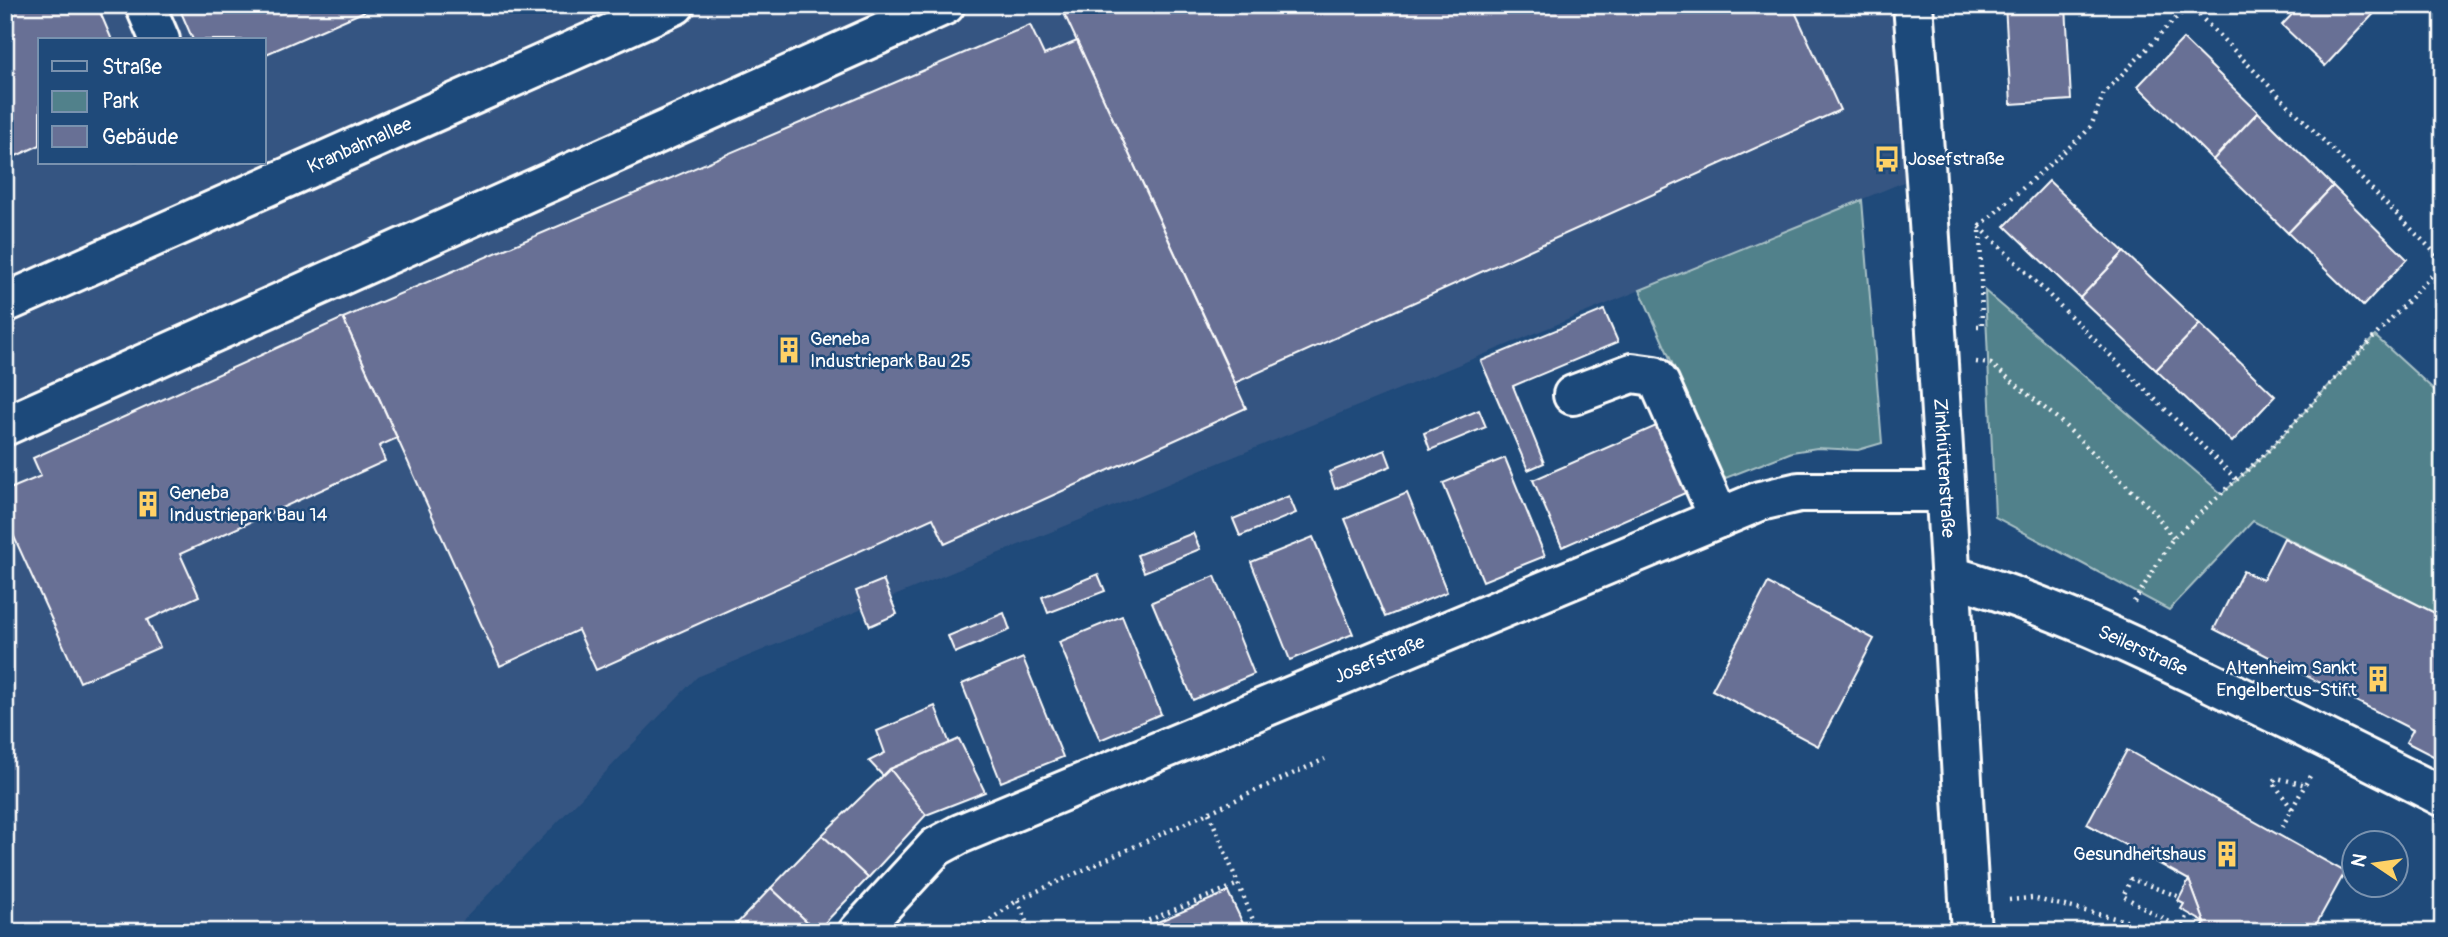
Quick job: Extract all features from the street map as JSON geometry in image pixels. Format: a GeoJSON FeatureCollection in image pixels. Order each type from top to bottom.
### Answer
{"type":"FeatureCollection","features":[{"type":"Feature","properties":{"kind":"street"},"geometry":{"type":"LineString","coordinates":[[145,5],[159,38]]}},
{"type":"Feature","properties":{"kind":"street","name":"Kranbahnallee"},"geometry":{"type":"LineString","coordinates":[[5,303],[675,5]]}},
{"type":"Feature","properties":{"kind":"street"},"geometry":{"type":"LineString","coordinates":[[5,426],[945,5]]}},
{"type":"Feature","properties":{"kind":"street","name":"Zinkhüttenstraße"},"geometry":{"type":"LineString","coordinates":[[1913,5],[1951,576],[1970,918]]}},
{"type":"Feature","properties":{"kind":"street"},"geometry":{"type":"LineString","coordinates":[[1573,395],[1632,373],[1654,376],[1720,518]]}},
{"type":"Feature","properties":{"kind":"street","name":"Josefstraße"},"geometry":{"type":"LineString","coordinates":[[858,932],[936,847],[960,834],[1760,501],[1799,492],[1945,492]]}},
{"type":"Feature","properties":{"kind":"street","name":"Seilerstraße"},"geometry":{"type":"LineString","coordinates":[[1951,576],[1988,587],[2113,635],[2330,739],[2443,797]]}},
{"type":"Feature","properties":{"kind":"path"},"geometry":{"type":"LineString","coordinates":[[1935,330],[1982,326],[1980,226],[2084,134],[2091,126],[2105,93],[2189,5],[2443,262],[2266,453],[2173,538],[2113,635]]}},
{"type":"Feature","properties":{"kind":"path"},"geometry":{"type":"LineString","coordinates":[[1980,226],[2237,480]]}},
{"type":"Feature","properties":{"kind":"path"},"geometry":{"type":"LineString","coordinates":[[1981,361],[1991,363],[2058,419],[2155,513],[2173,538]]}},
{"type":"Feature","properties":{"kind":"path"},"geometry":{"type":"LineString","coordinates":[[974,932],[1018,900],[1325,760]]}},
{"type":"Feature","properties":{"kind":"path"},"geometry":{"type":"LineString","coordinates":[[2282,827],[2306,785],[2277,778],[2273,782],[2292,809]]}},
{"type":"Feature","properties":{"kind":"path"},"geometry":{"type":"LineString","coordinates":[[1209,813],[1258,932]]}},
{"type":"Feature","properties":{"kind":"path"},"geometry":{"type":"LineString","coordinates":[[2180,897],[2131,879],[2123,897],[2173,924],[2179,932],[2189,913]]}},
{"type":"Feature","properties":{"kind":"path"},"geometry":{"type":"LineString","coordinates":[[1142,923],[1238,884]]}},
{"type":"Feature","properties":{"kind":"path"},"geometry":{"type":"LineString","coordinates":[[1970,918],[2032,898],[2172,932]]}},
{"type":"Feature","properties":{"kind":"path"},"geometry":{"type":"LineString","coordinates":[[1018,900],[1030,932]]}},
{"type":"Feature","properties":{"kind":"shaded area"},"geometry":{"type":"Polygon","coordinates":[[[5,5],[1898,5],[1916,177],[697,677],[452,932],[5,932],[5,5]]]}},
{"type":"Feature","properties":{"kind":"green space"},"geometry":{"type":"Polygon","coordinates":[[[1862,200],[1882,443],[1858,450],[1817,448],[1792,452],[1723,479],[1640,290],[1862,200]]]}},
{"type":"Feature","properties":{"kind":"green space"},"geometry":{"type":"Polygon","coordinates":[[[1985,291],[2222,494],[2266,453],[2375,336],[2443,398],[2443,425],[2439,429],[2443,433],[2443,617],[2253,521],[2169,610],[1995,517],[1985,291]]]}},
{"type":"Feature","properties":{"kind":"building"},"geometry":{"type":"Polygon","coordinates":[[[5,5],[97,5],[111,38],[38,38],[38,146],[14,157],[5,138],[5,5]]]}},
{"type":"Feature","properties":{"kind":"building"},"geometry":{"type":"Polygon","coordinates":[[[178,5],[379,5],[266,54],[266,38],[192,38],[178,5]]]}},
{"type":"Feature","properties":{"kind":"building"},"geometry":{"type":"Polygon","coordinates":[[[1071,5],[1792,5],[1840,110],[1235,383],[1062,9],[1071,5]]]}},
{"type":"Feature","properties":{"kind":"building"},"geometry":{"type":"Polygon","coordinates":[[[2005,5],[2066,5],[2071,100],[2011,104],[2005,5]]]}},
{"type":"Feature","properties":{"kind":"building"},"geometry":{"type":"Polygon","coordinates":[[[2301,5],[2382,5],[2325,66],[2282,25],[2301,5]]]}},
{"type":"Feature","properties":{"kind":"building","name":"Geneba Industriepark Bau 25"},"geometry":{"type":"Polygon","coordinates":[[[1030,25],[1044,55],[1077,41],[1246,408],[945,544],[933,518],[596,670],[578,630],[500,666],[343,318],[1030,25]]]}},
{"type":"Feature","properties":{"kind":"building"},"geometry":{"type":"Polygon","coordinates":[[[2183,39],[2258,112],[2213,160],[2138,86],[2183,39]]]}},
{"type":"Feature","properties":{"kind":"building"},"geometry":{"type":"Polygon","coordinates":[[[2258,112],[2333,186],[2288,233],[2213,160],[2258,112]]]}},
{"type":"Feature","properties":{"kind":"building"},"geometry":{"type":"Polygon","coordinates":[[[2049,181],[2124,252],[2080,298],[2005,226],[2049,181]]]}},
{"type":"Feature","properties":{"kind":"building"},"geometry":{"type":"Polygon","coordinates":[[[2333,186],[2407,259],[2363,306],[2288,233],[2333,186]]]}},
{"type":"Feature","properties":{"kind":"building"},"geometry":{"type":"Polygon","coordinates":[[[2124,252],[2200,324],[2156,370],[2080,298],[2124,252]]]}},
{"type":"Feature","properties":{"kind":"building"},"geometry":{"type":"Polygon","coordinates":[[[1604,310],[1618,342],[1513,386],[1544,463],[1528,470],[1481,361],[1604,310]]]}},
{"type":"Feature","properties":{"kind":"building","name":"Geneba Industriepark Bau 14"},"geometry":{"type":"Polygon","coordinates":[[[343,318],[397,438],[379,446],[385,461],[180,554],[199,596],[147,620],[160,647],[80,682],[5,517],[5,491],[41,476],[33,458],[343,318]]]}},
{"type":"Feature","properties":{"kind":"building"},"geometry":{"type":"Polygon","coordinates":[[[2200,324],[2275,396],[2232,442],[2156,370],[2200,324]]]}},
{"type":"Feature","properties":{"kind":"building"},"geometry":{"type":"Polygon","coordinates":[[[1479,410],[1486,427],[1430,450],[1424,433],[1479,410]]]}},
{"type":"Feature","properties":{"kind":"building"},"geometry":{"type":"Polygon","coordinates":[[[1663,423],[1692,490],[1562,547],[1533,480],[1663,423]]]}},
{"type":"Feature","properties":{"kind":"building"},"geometry":{"type":"Polygon","coordinates":[[[1385,450],[1391,466],[1335,489],[1329,472],[1385,450]]]}},
{"type":"Feature","properties":{"kind":"building"},"geometry":{"type":"Polygon","coordinates":[[[1505,458],[1545,556],[1483,581],[1443,483],[1505,458]]]}},
{"type":"Feature","properties":{"kind":"building"},"geometry":{"type":"Polygon","coordinates":[[[1407,493],[1447,592],[1385,617],[1345,519],[1407,493]]]}},
{"type":"Feature","properties":{"kind":"building"},"geometry":{"type":"Polygon","coordinates":[[[1289,496],[1296,513],[1240,536],[1233,519],[1289,496]]]}},
{"type":"Feature","properties":{"kind":"building"},"geometry":{"type":"Polygon","coordinates":[[[1193,533],[1200,549],[1144,572],[1137,555],[1193,533]]]}},
{"type":"Feature","properties":{"kind":"building"},"geometry":{"type":"Polygon","coordinates":[[[1313,537],[1353,634],[1290,660],[1251,562],[1313,537]]]}},
{"type":"Feature","properties":{"kind":"building","name":"Altenheim Sankt Engelbertus-Stift"},"geometry":{"type":"Polygon","coordinates":[[[2284,538],[2443,617],[2443,748],[2441,747],[2435,757],[2406,742],[2413,730],[2214,629],[2243,571],[2263,580],[2284,538]]]}},
{"type":"Feature","properties":{"kind":"building"},"geometry":{"type":"Polygon","coordinates":[[[1098,574],[1105,591],[1048,613],[1042,597],[1098,574]]]}},
{"type":"Feature","properties":{"kind":"building"},"geometry":{"type":"Polygon","coordinates":[[[1215,576],[1254,674],[1193,700],[1152,602],[1215,576]]]}},
{"type":"Feature","properties":{"kind":"building"},"geometry":{"type":"Polygon","coordinates":[[[883,580],[897,614],[870,626],[856,591],[883,580]]]}},
{"type":"Feature","properties":{"kind":"building"},"geometry":{"type":"Polygon","coordinates":[[[1768,583],[1874,639],[1818,746],[1712,690],[1768,583]]]}},
{"type":"Feature","properties":{"kind":"building"},"geometry":{"type":"Polygon","coordinates":[[[1004,613],[1010,630],[955,653],[948,636],[1004,613]]]}},
{"type":"Feature","properties":{"kind":"building"},"geometry":{"type":"Polygon","coordinates":[[[1122,616],[1161,714],[1100,740],[1059,642],[1122,616]]]}},
{"type":"Feature","properties":{"kind":"building"},"geometry":{"type":"Polygon","coordinates":[[[1023,658],[1063,757],[1001,782],[962,684],[1023,658]]]}},
{"type":"Feature","properties":{"kind":"building"},"geometry":{"type":"Polygon","coordinates":[[[935,706],[950,744],[890,769],[883,776],[869,761],[885,753],[877,731],[935,706]]]}},
{"type":"Feature","properties":{"kind":"building"},"geometry":{"type":"Polygon","coordinates":[[[959,739],[985,792],[926,815],[890,769],[959,739]]]}},
{"type":"Feature","properties":{"kind":"building","name":"Gesundheitshaus"},"geometry":{"type":"Polygon","coordinates":[[[2127,750],[2340,869],[2340,881],[2312,932],[2200,932],[2205,923],[2189,880],[2087,824],[2127,750]]]}},
{"type":"Feature","properties":{"kind":"building"},"geometry":{"type":"Polygon","coordinates":[[[890,769],[926,815],[868,878],[822,835],[890,769]]]}},
{"type":"Feature","properties":{"kind":"building"},"geometry":{"type":"Polygon","coordinates":[[[822,835],[868,878],[817,931],[771,888],[822,835]]]}},
{"type":"Feature","properties":{"kind":"building"},"geometry":{"type":"Polygon","coordinates":[[[2189,880],[2205,923],[2181,909],[2184,904],[2178,901],[2189,880]]]}},
{"type":"Feature","properties":{"kind":"building"},"geometry":{"type":"Polygon","coordinates":[[[771,888],[817,931],[729,932],[771,888]]]}},
{"type":"Feature","properties":{"kind":"building"},"geometry":{"type":"Polygon","coordinates":[[[1228,892],[1247,932],[1134,932],[1228,892]]]}},
{"type":"Feature","properties":{"kind":"place","name":"Josefstraße"},"geometry":{"type":"Point","coordinates":[1887,159]}},
{"type":"Feature","properties":{"kind":"place","name":"Geneba Industriepark Bau 25"},"geometry":{"type":"Point","coordinates":[789,350]}},
{"type":"Feature","properties":{"kind":"place","name":"Geneba Industriepark Bau 14"},"geometry":{"type":"Point","coordinates":[148,504]}},
{"type":"Feature","properties":{"kind":"place","name":"Altenheim Sankt Engelbertus-Stift"},"geometry":{"type":"Point","coordinates":[2378,679]}},
{"type":"Feature","properties":{"kind":"place","name":"Gesundheitshaus"},"geometry":{"type":"Point","coordinates":[2227,854]}}]}
